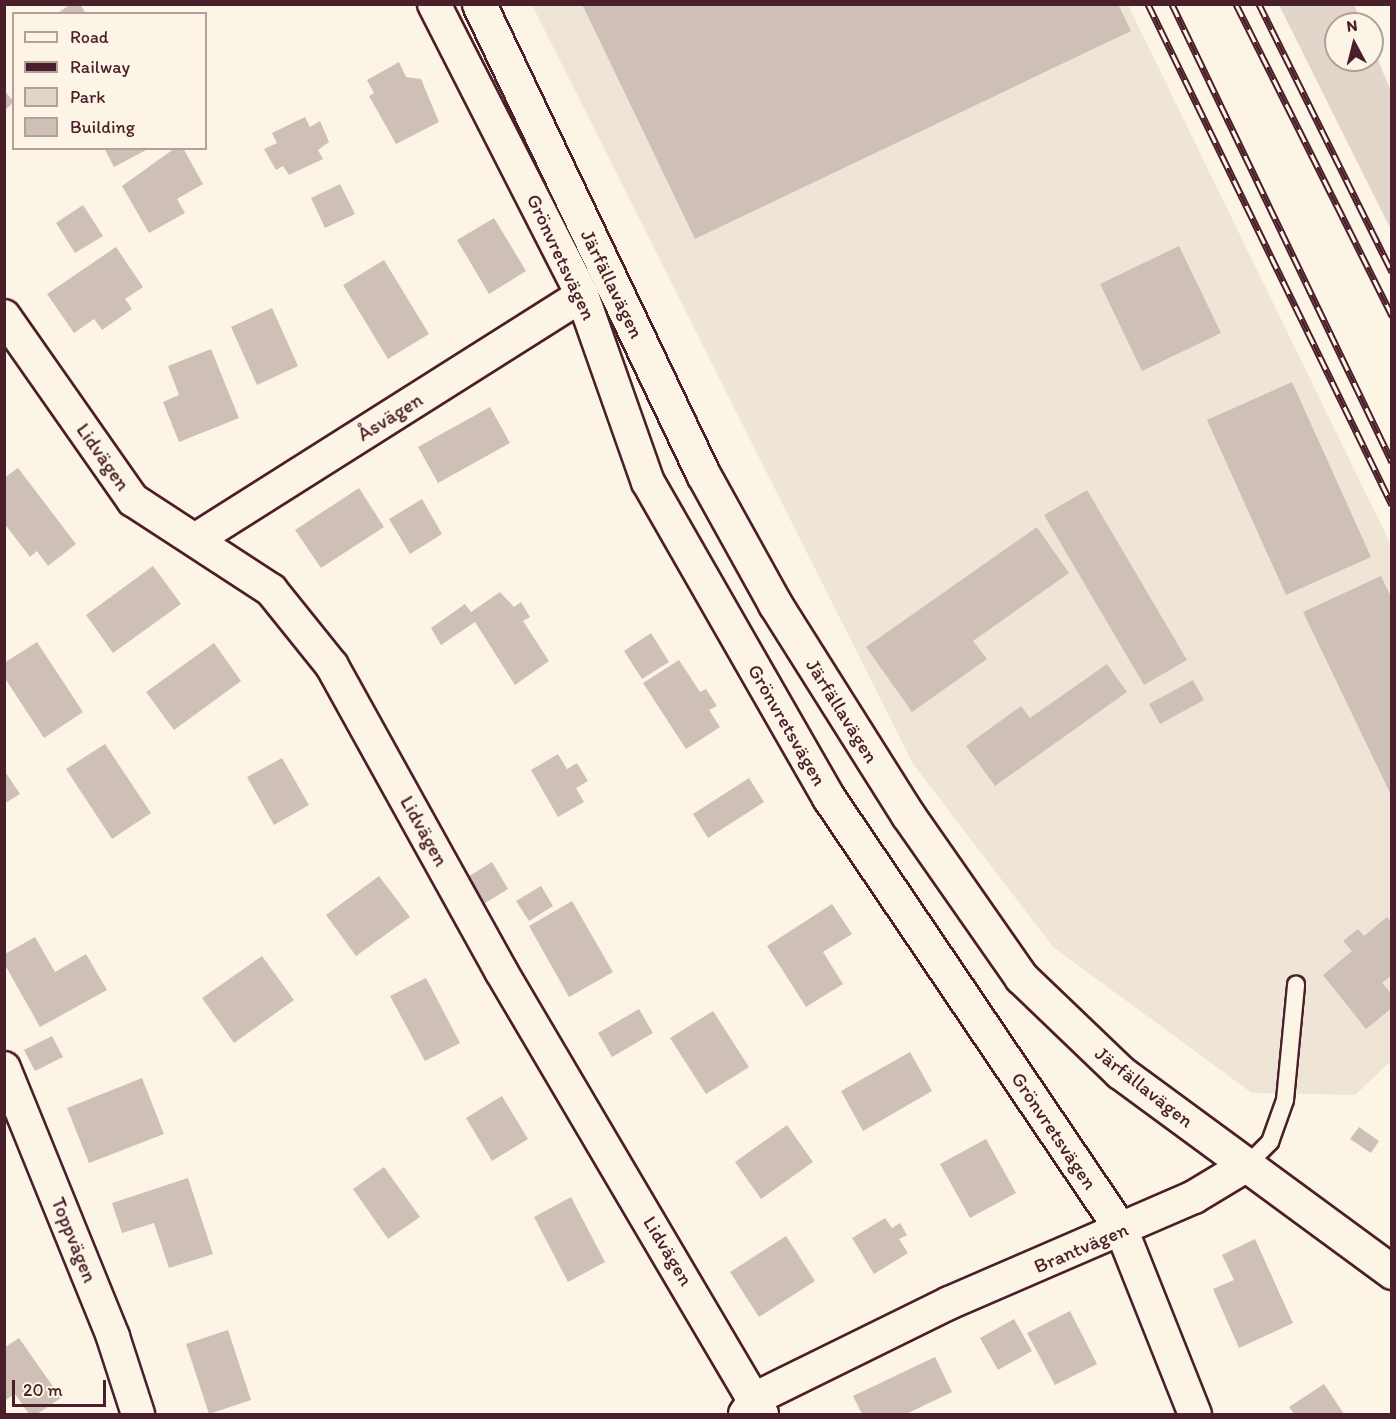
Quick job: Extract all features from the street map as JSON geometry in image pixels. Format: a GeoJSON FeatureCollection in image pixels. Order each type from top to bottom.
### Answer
{"type":"FeatureCollection","features":[{"type":"Feature","properties":{"kind":"street","name":"Grönvretsvägen"},"geometry":{"type":"LineString","coordinates":[[434,4],[582,295],[648,482],[817,778],[1122,1231],[1195,1414]]}},
{"type":"Feature","properties":{"kind":"street","name":"Järfällavägen"},"geometry":{"type":"LineString","coordinates":[[479,4],[703,474],[775,604],[908,815],[1021,976],[1120,1072],[1392,1272]]}},
{"type":"Feature","properties":{"kind":"street","name":"Åsvägen"},"geometry":{"type":"LineString","coordinates":[[198,538],[582,295]]}},
{"type":"Feature","properties":{"kind":"street","name":"Lidvägen"},"geometry":{"type":"LineString","coordinates":[[4,316],[133,500],[198,538],[271,590],[332,666],[501,971],[755,1409]]}},
{"type":"Feature","properties":{"kind":"street","name":"Toppvägen"},"geometry":{"type":"LineString","coordinates":[[4,1068],[112,1337],[138,1414]]}},
{"type":"Feature","properties":{"kind":"street","name":"Brantvägen"},"geometry":{"type":"LineString","coordinates":[[755,1409],[949,1303],[1122,1231],[1247,1165]]}},
{"type":"Feature","properties":{"kind":"lane","name":"Brantvägen"},"geometry":{"type":"LineString","coordinates":[[1247,1165],[1270,1142],[1285,1100],[1296,986]]}},
{"type":"Feature","properties":{"kind":"shaded area"},"geometry":{"type":"Polygon","coordinates":[[[532,5],[1128,5],[1391,545],[1391,1061],[1355,1095],[1252,1093],[1053,947],[913,764],[532,5]]]}},
{"type":"Feature","properties":{"kind":"green space"},"geometry":{"type":"Polygon","coordinates":[[[1279,5],[1354,5],[1357,12],[1324,12],[1324,72],[1383,72],[1391,91],[1391,230],[1279,5]]]}},
{"type":"Feature","properties":{"kind":"building"},"geometry":{"type":"Polygon","coordinates":[[[71,4],[80,4],[85,12],[59,12],[71,4]]]}},
{"type":"Feature","properties":{"kind":"building"},"geometry":{"type":"Polygon","coordinates":[[[582,4],[1118,4],[1131,31],[695,239],[582,4]]]}},
{"type":"Feature","properties":{"kind":"building"},"geometry":{"type":"Polygon","coordinates":[[[399,62],[406,77],[421,79],[439,122],[396,144],[369,96],[374,93],[367,80],[399,62]]]}},
{"type":"Feature","properties":{"kind":"building"},"geometry":{"type":"Polygon","coordinates":[[[4,90],[12,100],[12,104],[4,111],[4,90]]]}},
{"type":"Feature","properties":{"kind":"building"},"geometry":{"type":"Polygon","coordinates":[[[305,117],[310,127],[320,121],[329,142],[318,150],[323,159],[289,175],[283,166],[276,170],[264,149],[277,143],[272,133],[305,117]]]}},
{"type":"Feature","properties":{"kind":"building"},"geometry":{"type":"Polygon","coordinates":[[[105,150],[146,150],[114,167],[105,150]]]}},
{"type":"Feature","properties":{"kind":"building"},"geometry":{"type":"Polygon","coordinates":[[[172,150],[184,150],[203,184],[177,199],[185,213],[149,233],[122,186],[172,150]]]}},
{"type":"Feature","properties":{"kind":"building"},"geometry":{"type":"Polygon","coordinates":[[[340,184],[355,214],[325,228],[311,198],[340,184]]]}},
{"type":"Feature","properties":{"kind":"building"},"geometry":{"type":"Polygon","coordinates":[[[83,205],[103,236],[75,253],[56,223],[83,205]]]}},
{"type":"Feature","properties":{"kind":"building"},"geometry":{"type":"Polygon","coordinates":[[[494,218],[526,271],[489,294],[457,240],[494,218]]]}},
{"type":"Feature","properties":{"kind":"building"},"geometry":{"type":"Polygon","coordinates":[[[1179,246],[1221,333],[1142,371],[1100,284],[1179,246]]]}},
{"type":"Feature","properties":{"kind":"building"},"geometry":{"type":"Polygon","coordinates":[[[116,247],[143,287],[125,299],[132,309],[102,330],[94,319],[74,333],[47,294],[116,247]]]}},
{"type":"Feature","properties":{"kind":"building"},"geometry":{"type":"Polygon","coordinates":[[[384,260],[429,334],[388,359],[343,285],[384,260]]]}},
{"type":"Feature","properties":{"kind":"building"},"geometry":{"type":"Polygon","coordinates":[[[272,308],[298,366],[257,385],[231,327],[272,308]]]}},
{"type":"Feature","properties":{"kind":"building"},"geometry":{"type":"Polygon","coordinates":[[[211,349],[239,418],[179,442],[163,402],[179,395],[168,366],[211,349]]]}},
{"type":"Feature","properties":{"kind":"building"},"geometry":{"type":"Polygon","coordinates":[[[1292,382],[1371,557],[1286,595],[1207,420],[1292,382]]]}},
{"type":"Feature","properties":{"kind":"building"},"geometry":{"type":"Polygon","coordinates":[[[490,407],[510,443],[438,483],[418,447],[490,407]]]}},
{"type":"Feature","properties":{"kind":"building"},"geometry":{"type":"Polygon","coordinates":[[[18,468],[76,544],[48,566],[37,551],[30,557],[4,523],[4,478],[18,468]]]}},
{"type":"Feature","properties":{"kind":"building"},"geometry":{"type":"Polygon","coordinates":[[[359,488],[384,527],[321,568],[295,530],[359,488]]]}},
{"type":"Feature","properties":{"kind":"building"},"geometry":{"type":"Polygon","coordinates":[[[1087,490],[1187,660],[1144,685],[1044,515],[1087,490]]]}},
{"type":"Feature","properties":{"kind":"building"},"geometry":{"type":"Polygon","coordinates":[[[422,499],[442,534],[410,554],[389,519],[422,499]]]}},
{"type":"Feature","properties":{"kind":"building"},"geometry":{"type":"Polygon","coordinates":[[[1037,527],[1069,573],[973,641],[987,659],[912,712],[866,647],[1037,527]]]}},
{"type":"Feature","properties":{"kind":"building"},"geometry":{"type":"Polygon","coordinates":[[[153,566],[181,604],[113,653],[86,615],[153,566]]]}},
{"type":"Feature","properties":{"kind":"building"},"geometry":{"type":"Polygon","coordinates":[[[1381,576],[1392,599],[1392,797],[1303,612],[1381,576]]]}},
{"type":"Feature","properties":{"kind":"building"},"geometry":{"type":"Polygon","coordinates":[[[500,592],[514,607],[521,602],[530,617],[523,621],[549,661],[515,685],[475,622],[441,645],[431,628],[465,604],[471,612],[500,592]]]}},
{"type":"Feature","properties":{"kind":"building"},"geometry":{"type":"Polygon","coordinates":[[[651,633],[669,662],[642,679],[624,651],[651,633]]]}},
{"type":"Feature","properties":{"kind":"building"},"geometry":{"type":"Polygon","coordinates":[[[37,642],[83,712],[44,738],[4,677],[4,663],[37,642]]]}},
{"type":"Feature","properties":{"kind":"building"},"geometry":{"type":"Polygon","coordinates":[[[214,643],[241,681],[174,730],[146,692],[214,643]]]}},
{"type":"Feature","properties":{"kind":"building"},"geometry":{"type":"Polygon","coordinates":[[[679,660],[700,692],[706,689],[717,706],[709,710],[720,727],[686,749],[643,683],[679,660]]]}},
{"type":"Feature","properties":{"kind":"building"},"geometry":{"type":"Polygon","coordinates":[[[1107,664],[1127,692],[995,786],[966,746],[1021,706],[1030,718],[1107,664]]]}},
{"type":"Feature","properties":{"kind":"building"},"geometry":{"type":"Polygon","coordinates":[[[1193,680],[1204,700],[1160,724],[1149,704],[1193,680]]]}},
{"type":"Feature","properties":{"kind":"building"},"geometry":{"type":"Polygon","coordinates":[[[105,744],[151,813],[112,839],[66,769],[105,744]]]}},
{"type":"Feature","properties":{"kind":"building"},"geometry":{"type":"Polygon","coordinates":[[[558,754],[567,769],[577,763],[588,781],[576,788],[584,802],[558,817],[531,770],[558,754]]]}},
{"type":"Feature","properties":{"kind":"building"},"geometry":{"type":"Polygon","coordinates":[[[282,758],[309,805],[274,825],[247,777],[282,758]]]}},
{"type":"Feature","properties":{"kind":"building"},"geometry":{"type":"Polygon","coordinates":[[[4,770],[20,794],[4,804],[4,770]]]}},
{"type":"Feature","properties":{"kind":"building"},"geometry":{"type":"Polygon","coordinates":[[[749,778],[764,802],[708,838],[693,814],[749,778]]]}},
{"type":"Feature","properties":{"kind":"building"},"geometry":{"type":"Polygon","coordinates":[[[492,862],[508,889],[482,905],[466,878],[492,862]]]}},
{"type":"Feature","properties":{"kind":"building"},"geometry":{"type":"Polygon","coordinates":[[[379,876],[410,917],[356,956],[326,915],[379,876]]]}},
{"type":"Feature","properties":{"kind":"building"},"geometry":{"type":"Polygon","coordinates":[[[541,886],[553,906],[529,921],[516,901],[541,886]]]}},
{"type":"Feature","properties":{"kind":"building"},"geometry":{"type":"Polygon","coordinates":[[[572,901],[613,972],[569,997],[529,926],[572,901]]]}},
{"type":"Feature","properties":{"kind":"building"},"geometry":{"type":"Polygon","coordinates":[[[832,904],[852,934],[823,952],[843,984],[806,1007],[767,946],[832,904]]]}},
{"type":"Feature","properties":{"kind":"building"},"geometry":{"type":"Polygon","coordinates":[[[1387,917],[1392,923],[1392,975],[1382,983],[1392,994],[1392,1008],[1366,1029],[1323,975],[1352,951],[1343,941],[1358,929],[1364,936],[1387,917]]]}},
{"type":"Feature","properties":{"kind":"building"},"geometry":{"type":"Polygon","coordinates":[[[35,937],[55,972],[86,954],[107,990],[40,1027],[5,965],[5,954],[35,937]]]}},
{"type":"Feature","properties":{"kind":"building"},"geometry":{"type":"Polygon","coordinates":[[[262,956],[294,1000],[234,1043],[202,998],[262,956]]]}},
{"type":"Feature","properties":{"kind":"building"},"geometry":{"type":"Polygon","coordinates":[[[426,978],[460,1043],[425,1061],[390,996],[426,978]]]}},
{"type":"Feature","properties":{"kind":"building"},"geometry":{"type":"Polygon","coordinates":[[[639,1009],[653,1033],[612,1057],[598,1033],[639,1009]]]}},
{"type":"Feature","properties":{"kind":"building"},"geometry":{"type":"Polygon","coordinates":[[[713,1011],[749,1067],[706,1094],[670,1038],[713,1011]]]}},
{"type":"Feature","properties":{"kind":"building"},"geometry":{"type":"Polygon","coordinates":[[[52,1036],[63,1057],[35,1071],[24,1050],[52,1036]]]}},
{"type":"Feature","properties":{"kind":"building"},"geometry":{"type":"Polygon","coordinates":[[[910,1052],[932,1091],[863,1131],[841,1091],[910,1052]]]}},
{"type":"Feature","properties":{"kind":"building"},"geometry":{"type":"Polygon","coordinates":[[[142,1078],[164,1134],[89,1163],[67,1108],[142,1078]]]}},
{"type":"Feature","properties":{"kind":"building"},"geometry":{"type":"Polygon","coordinates":[[[502,1096],[528,1139],[492,1161],[466,1118],[502,1096]]]}},
{"type":"Feature","properties":{"kind":"building"},"geometry":{"type":"Polygon","coordinates":[[[787,1125],[813,1162],[761,1199],[735,1162],[787,1125]]]}},
{"type":"Feature","properties":{"kind":"building"},"geometry":{"type":"Polygon","coordinates":[[[1359,1127],[1379,1141],[1371,1153],[1350,1139],[1359,1127]]]}},
{"type":"Feature","properties":{"kind":"building"},"geometry":{"type":"Polygon","coordinates":[[[986,1139],[1016,1193],[970,1218],[940,1164],[986,1139]]]}},
{"type":"Feature","properties":{"kind":"building"},"geometry":{"type":"Polygon","coordinates":[[[384,1167],[420,1217],[388,1239],[353,1189],[384,1167]]]}},
{"type":"Feature","properties":{"kind":"building"},"geometry":{"type":"Polygon","coordinates":[[[188,1178],[213,1254],[169,1268],[154,1223],[122,1233],[112,1203],[188,1178]]]}},
{"type":"Feature","properties":{"kind":"building"},"geometry":{"type":"Polygon","coordinates":[[[571,1197],[605,1262],[568,1282],[534,1217],[571,1197]]]}},
{"type":"Feature","properties":{"kind":"building"},"geometry":{"type":"Polygon","coordinates":[[[885,1218],[892,1228],[900,1223],[907,1235],[899,1239],[908,1253],[874,1274],[852,1238],[885,1218]]]}},
{"type":"Feature","properties":{"kind":"building"},"geometry":{"type":"Polygon","coordinates":[[[786,1236],[815,1281],[759,1317],[730,1272],[786,1236]]]}},
{"type":"Feature","properties":{"kind":"building"},"geometry":{"type":"Polygon","coordinates":[[[1255,1239],[1293,1323],[1239,1348],[1213,1289],[1234,1280],[1222,1255],[1255,1239]]]}},
{"type":"Feature","properties":{"kind":"building"},"geometry":{"type":"Polygon","coordinates":[[[1070,1311],[1097,1364],[1055,1385],[1027,1333],[1070,1311]]]}},
{"type":"Feature","properties":{"kind":"building"},"geometry":{"type":"Polygon","coordinates":[[[1014,1319],[1032,1351],[998,1370],[980,1338],[1014,1319]]]}},
{"type":"Feature","properties":{"kind":"building"},"geometry":{"type":"Polygon","coordinates":[[[228,1330],[251,1400],[209,1414],[186,1344],[228,1330]]]}},
{"type":"Feature","properties":{"kind":"building"},"geometry":{"type":"Polygon","coordinates":[[[19,1338],[61,1398],[37,1414],[29,1414],[15,1394],[4,1401],[4,1348],[19,1338]]]}},
{"type":"Feature","properties":{"kind":"building"},"geometry":{"type":"Polygon","coordinates":[[[935,1357],[952,1392],[906,1414],[862,1414],[853,1396],[935,1357]]]}},
{"type":"Feature","properties":{"kind":"building"},"geometry":{"type":"Polygon","coordinates":[[[1324,1384],[1344,1414],[1294,1414],[1289,1407],[1324,1384]]]}},
{"type":"Feature","properties":{"kind":"railway"},"geometry":{"type":"LineString","coordinates":[[1148,4],[1392,505]]}},
{"type":"Feature","properties":{"kind":"railway"},"geometry":{"type":"LineString","coordinates":[[1172,4],[1392,462]]}},
{"type":"Feature","properties":{"kind":"railway"},"geometry":{"type":"LineString","coordinates":[[1236,4],[1392,316]]}},
{"type":"Feature","properties":{"kind":"railway"},"geometry":{"type":"LineString","coordinates":[[1259,4],[1392,272]]}}]}
